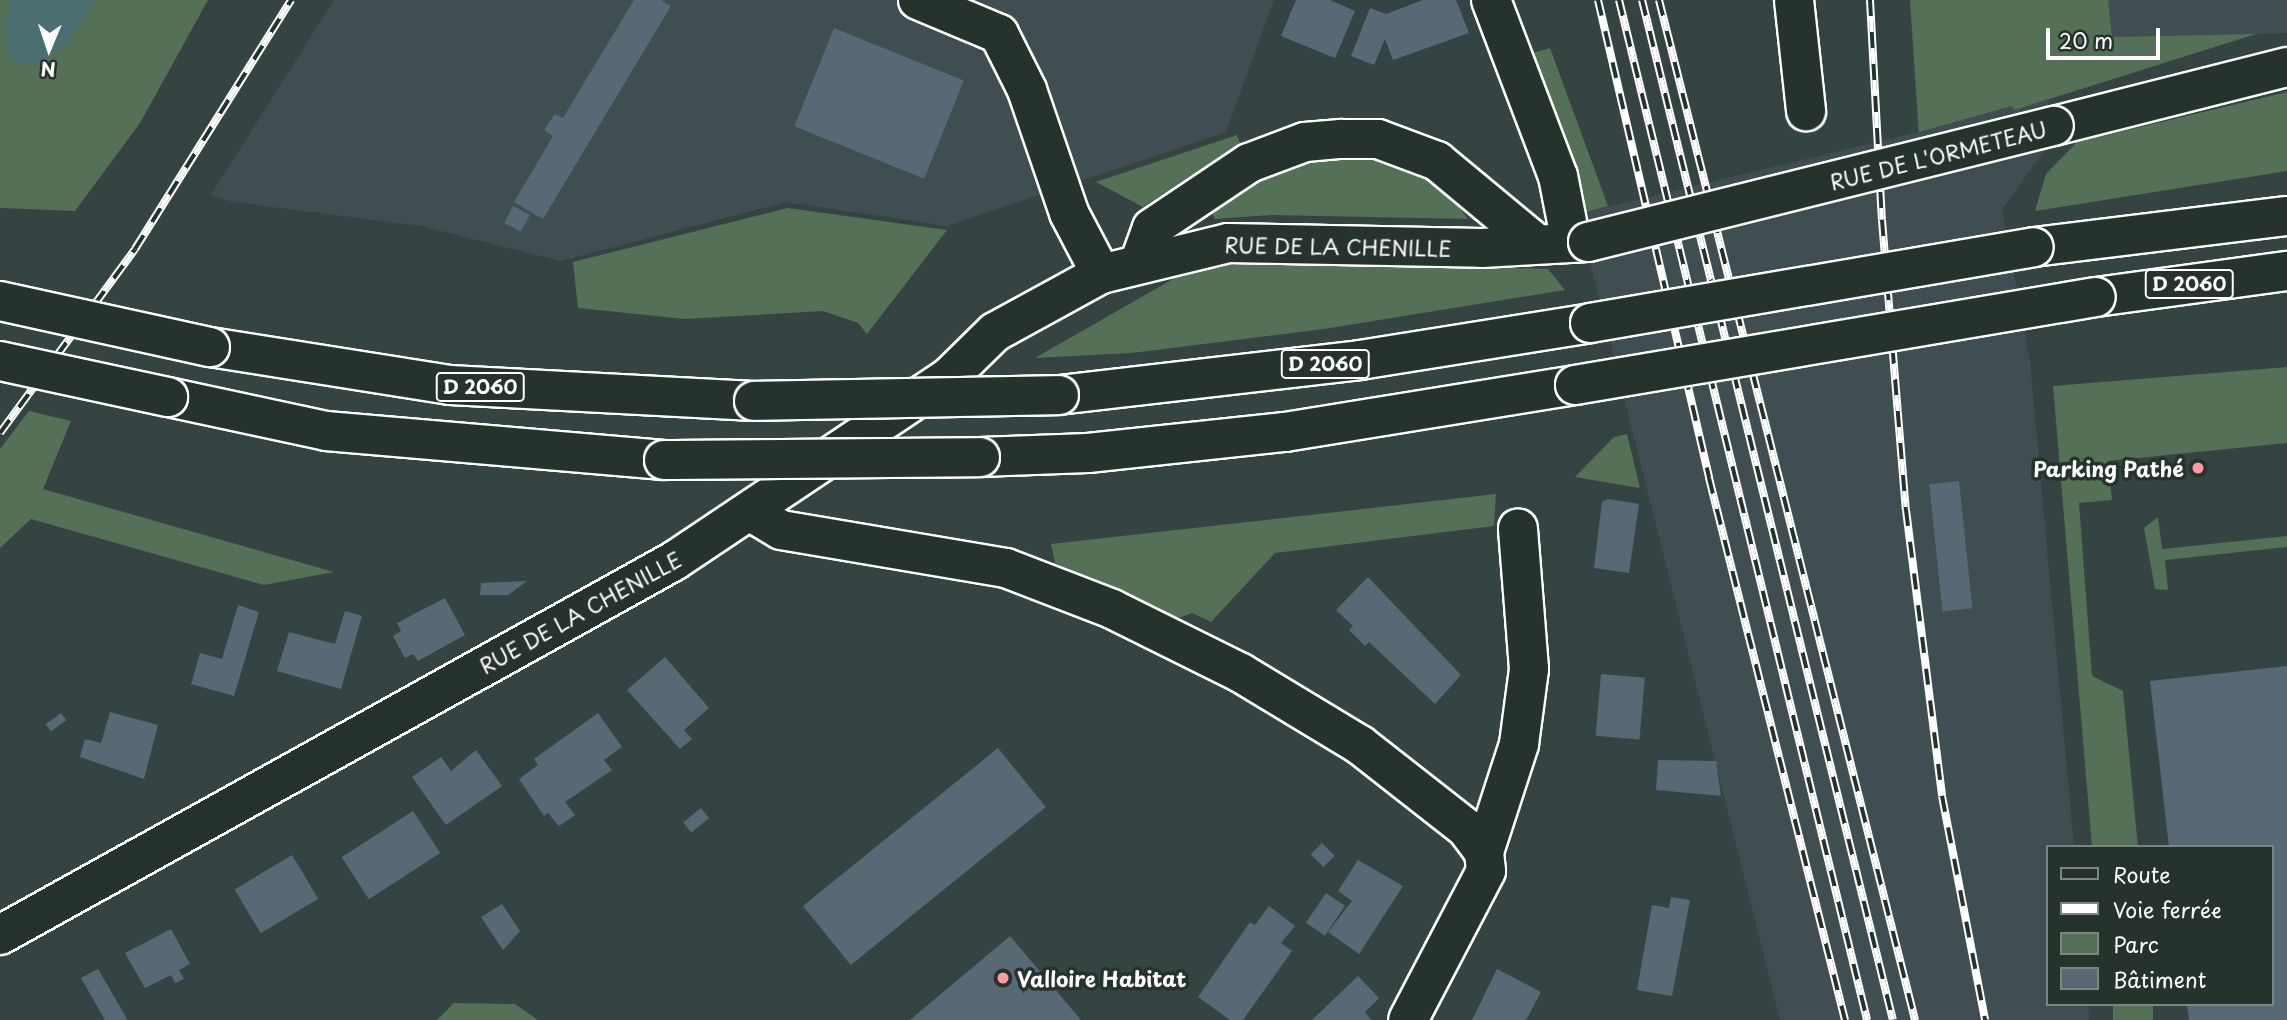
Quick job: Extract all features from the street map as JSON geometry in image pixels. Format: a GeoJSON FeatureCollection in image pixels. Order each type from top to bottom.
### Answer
{"type":"FeatureCollection","features":[{"type":"Feature","properties":{"kind":"main road"},"geometry":{"type":"LineString","coordinates":[[918,0],[999,34],[1027,90],[1069,213],[1101,274]]}},
{"type":"Feature","properties":{"kind":"main road"},"geometry":{"type":"LineString","coordinates":[[1491,0],[1558,176],[1565,243]]}},
{"type":"Feature","properties":{"kind":"main road"},"geometry":{"type":"LineString","coordinates":[[1794,0],[1806,111]]}},
{"type":"Feature","properties":{"kind":"main road","name":"RUE DE L'ORMETEAU"},"geometry":{"type":"LineString","coordinates":[[1565,243],[2054,126],[2287,67]]}},
{"type":"Feature","properties":{"kind":"main road"},"geometry":{"type":"LineString","coordinates":[[1140,261],[1152,228],[1249,163],[1305,142],[1341,139],[1378,139],[1437,161],[1565,243]]}},
{"type":"Feature","properties":{"kind":"main road","name":"D 2060"},"geometry":{"type":"LineString","coordinates":[[0,301],[209,346],[450,385],[754,401],[1059,395],[1348,361],[1590,323],[2034,247],[2287,216]]}},
{"type":"Feature","properties":{"kind":"main road","name":"RUE DE LA CHENILLE"},"geometry":{"type":"LineString","coordinates":[[0,935],[662,567],[751,512],[950,376],[995,332],[1101,274],[1140,261],[1228,243],[1565,243]]}},
{"type":"Feature","properties":{"kind":"main road","name":"D 2060"},"geometry":{"type":"LineString","coordinates":[[0,361],[326,431],[664,460],[980,457],[1088,453],[1285,432],[2096,296],[2285,272]]}},
{"type":"Feature","properties":{"kind":"main road"},"geometry":{"type":"LineString","coordinates":[[751,512],[781,530],[1006,568],[1112,609],[1241,673],[1360,745],[1466,828],[1484,852]]}},
{"type":"Feature","properties":{"kind":"main road"},"geometry":{"type":"LineString","coordinates":[[1408,1020],[1486,870],[1484,852],[1519,744],[1529,669],[1518,528]]}},
{"type":"Feature","properties":{"kind":"shaded area"},"geometry":{"type":"Polygon","coordinates":[[[334,0],[1274,0],[1226,132],[947,226],[786,202],[561,261],[422,226],[233,202],[211,195],[334,0]]]}},
{"type":"Feature","properties":{"kind":"shaded area"},"geometry":{"type":"Polygon","coordinates":[[[1910,0],[2287,0],[2287,33],[2256,34],[2049,100],[2051,142],[2002,209],[2030,362],[2074,845],[2046,845],[2046,1006],[2088,1006],[2089,1020],[1780,1020],[1578,214],[1918,132],[1910,0]]]}},
{"type":"Feature","properties":{"kind":"green space"},"geometry":{"type":"Polygon","coordinates":[[[0,0],[208,0],[140,123],[75,211],[0,208],[0,0]]]}},
{"type":"Feature","properties":{"kind":"green space"},"geometry":{"type":"Polygon","coordinates":[[[1910,0],[2108,0],[2112,37],[2256,34],[2014,110],[2012,106],[1919,132],[1910,0]]]}},
{"type":"Feature","properties":{"kind":"green space"},"geometry":{"type":"Polygon","coordinates":[[[1550,48],[1608,206],[1578,214],[1526,55],[1550,48]]]}},
{"type":"Feature","properties":{"kind":"green space"},"geometry":{"type":"Polygon","coordinates":[[[2287,92],[2287,171],[2035,211],[2046,174],[2077,142],[2287,92]]]}},
{"type":"Feature","properties":{"kind":"green space"},"geometry":{"type":"Polygon","coordinates":[[[1237,135],[1240,143],[1143,207],[1096,182],[1237,135]]]}},
{"type":"Feature","properties":{"kind":"green space"},"geometry":{"type":"Polygon","coordinates":[[[1330,151],[1405,161],[1442,186],[1468,219],[1271,215],[1215,219],[1211,211],[1253,176],[1330,151]]]}},
{"type":"Feature","properties":{"kind":"green space"},"geometry":{"type":"Polygon","coordinates":[[[788,208],[947,230],[867,334],[858,323],[823,311],[685,319],[578,308],[573,262],[788,208]]]}},
{"type":"Feature","properties":{"kind":"green space"},"geometry":{"type":"Polygon","coordinates":[[[1293,262],[1548,269],[1565,290],[1324,329],[1132,353],[1035,358],[1180,275],[1221,264],[1293,262]]]}},
{"type":"Feature","properties":{"kind":"green space"},"geometry":{"type":"Polygon","coordinates":[[[2287,367],[2287,443],[2108,461],[2112,500],[2079,503],[2092,676],[2123,691],[2138,845],[2092,845],[2053,386],[2287,367]]]}},
{"type":"Feature","properties":{"kind":"green space"},"geometry":{"type":"Polygon","coordinates":[[[29,411],[71,421],[43,489],[334,572],[264,585],[31,519],[0,548],[0,449],[29,411]]]}},
{"type":"Feature","properties":{"kind":"green space"},"geometry":{"type":"Polygon","coordinates":[[[1627,434],[1640,488],[1575,477],[1614,437],[1627,434]]]}},
{"type":"Feature","properties":{"kind":"green space"},"geometry":{"type":"Polygon","coordinates":[[[1496,494],[1494,526],[1275,553],[1211,622],[1192,613],[1176,619],[1055,563],[1051,544],[1496,494]]]}},
{"type":"Feature","properties":{"kind":"green space"},"geometry":{"type":"Polygon","coordinates":[[[2158,517],[2162,549],[2287,536],[2287,547],[2165,560],[2168,590],[2155,589],[2144,528],[2158,517]]]}},
{"type":"Feature","properties":{"kind":"green space"},"geometry":{"type":"Polygon","coordinates":[[[454,1003],[515,1004],[538,1020],[437,1020],[454,1003]]]}},
{"type":"Feature","properties":{"kind":"green space"},"geometry":{"type":"Polygon","coordinates":[[[2113,1006],[2153,1006],[2153,1020],[2113,1020],[2113,1006]]]}},
{"type":"Feature","properties":{"kind":"water"},"geometry":{"type":"Polygon","coordinates":[[[12,0],[96,0],[64,47],[36,65],[15,61],[9,54],[5,29],[12,0]]]}},
{"type":"Feature","properties":{"kind":"building"},"geometry":{"type":"Polygon","coordinates":[[[634,0],[661,0],[671,6],[543,219],[514,202],[553,136],[544,130],[555,114],[563,118],[634,0]]]}},
{"type":"Feature","properties":{"kind":"building"},"geometry":{"type":"Polygon","coordinates":[[[1296,0],[1330,0],[1355,11],[1335,58],[1281,36],[1296,0]]]}},
{"type":"Feature","properties":{"kind":"building"},"geometry":{"type":"Polygon","coordinates":[[[1423,0],[1456,0],[1469,33],[1393,60],[1385,39],[1374,65],[1351,56],[1370,8],[1386,14],[1423,0]]]}},
{"type":"Feature","properties":{"kind":"building"},"geometry":{"type":"Polygon","coordinates":[[[834,28],[964,80],[924,179],[794,126],[834,28]]]}},
{"type":"Feature","properties":{"kind":"building"},"geometry":{"type":"Polygon","coordinates":[[[513,206],[530,215],[521,232],[504,223],[513,206]]]}},
{"type":"Feature","properties":{"kind":"building"},"geometry":{"type":"Polygon","coordinates":[[[1959,481],[1972,608],[1943,611],[1929,484],[1959,481]]]}},
{"type":"Feature","properties":{"kind":"building"},"geometry":{"type":"Polygon","coordinates":[[[1608,499],[1639,504],[1629,573],[1594,568],[1602,502],[1608,499]]]}},
{"type":"Feature","properties":{"kind":"building"},"geometry":{"type":"Polygon","coordinates":[[[1368,577],[1461,675],[1435,704],[1369,642],[1365,646],[1349,630],[1353,626],[1336,610],[1368,577]]]}},
{"type":"Feature","properties":{"kind":"building"},"geometry":{"type":"Polygon","coordinates":[[[527,581],[508,595],[480,595],[481,583],[527,581]]]}},
{"type":"Feature","properties":{"kind":"building"},"geometry":{"type":"Polygon","coordinates":[[[445,598],[465,635],[418,661],[413,654],[405,658],[393,636],[401,631],[397,623],[445,598]]]}},
{"type":"Feature","properties":{"kind":"building"},"geometry":{"type":"Polygon","coordinates":[[[238,605],[259,612],[234,696],[191,684],[200,653],[222,659],[238,605]]]}},
{"type":"Feature","properties":{"kind":"building"},"geometry":{"type":"Polygon","coordinates":[[[345,611],[362,616],[341,689],[277,671],[289,632],[335,644],[345,611]]]}},
{"type":"Feature","properties":{"kind":"building"},"geometry":{"type":"Polygon","coordinates":[[[665,657],[709,708],[684,730],[692,739],[680,749],[627,690],[665,657]]]}},
{"type":"Feature","properties":{"kind":"building"},"geometry":{"type":"Polygon","coordinates":[[[2287,666],[2287,1020],[2189,1020],[2187,1006],[2273,1006],[2273,845],[2169,845],[2150,681],[2287,666]]]}},
{"type":"Feature","properties":{"kind":"building"},"geometry":{"type":"Polygon","coordinates":[[[1601,674],[1645,678],[1639,740],[1596,736],[1601,674]]]}},
{"type":"Feature","properties":{"kind":"building"},"geometry":{"type":"Polygon","coordinates":[[[110,712],[158,725],[144,779],[80,757],[85,739],[101,743],[110,712]]]}},
{"type":"Feature","properties":{"kind":"building"},"geometry":{"type":"Polygon","coordinates":[[[61,713],[66,720],[51,731],[46,724],[61,713]]]}},
{"type":"Feature","properties":{"kind":"building"},"geometry":{"type":"Polygon","coordinates":[[[598,713],[622,747],[604,760],[612,770],[565,802],[575,815],[559,826],[548,813],[544,816],[519,779],[538,765],[534,759],[598,713]]]}},
{"type":"Feature","properties":{"kind":"building"},"geometry":{"type":"Polygon","coordinates":[[[998,748],[1046,807],[851,965],[803,906],[998,748]]]}},
{"type":"Feature","properties":{"kind":"building"},"geometry":{"type":"Polygon","coordinates":[[[476,750],[502,786],[446,825],[412,777],[441,757],[451,771],[476,750]]]}},
{"type":"Feature","properties":{"kind":"building"},"geometry":{"type":"Polygon","coordinates":[[[1658,760],[1716,761],[1721,796],[1656,790],[1658,760]]]}},
{"type":"Feature","properties":{"kind":"building"},"geometry":{"type":"Polygon","coordinates":[[[701,808],[709,818],[691,833],[683,822],[701,808]]]}},
{"type":"Feature","properties":{"kind":"building"},"geometry":{"type":"Polygon","coordinates":[[[413,811],[440,853],[369,899],[342,857],[413,811]]]}},
{"type":"Feature","properties":{"kind":"building"},"geometry":{"type":"Polygon","coordinates":[[[1322,843],[1335,856],[1323,867],[1311,854],[1322,843]]]}},
{"type":"Feature","properties":{"kind":"building"},"geometry":{"type":"Polygon","coordinates":[[[292,855],[318,899],[261,933],[235,890],[292,855]]]}},
{"type":"Feature","properties":{"kind":"building"},"geometry":{"type":"Polygon","coordinates":[[[1358,860],[1403,886],[1359,954],[1328,932],[1352,901],[1338,891],[1358,860]]]}},
{"type":"Feature","properties":{"kind":"building"},"geometry":{"type":"Polygon","coordinates":[[[1326,893],[1345,906],[1325,936],[1306,923],[1326,893]]]}},
{"type":"Feature","properties":{"kind":"building"},"geometry":{"type":"Polygon","coordinates":[[[1671,897],[1690,900],[1672,996],[1637,990],[1652,905],[1669,908],[1671,897]]]}},
{"type":"Feature","properties":{"kind":"building"},"geometry":{"type":"Polygon","coordinates":[[[502,904],[520,931],[503,950],[481,917],[502,904]]]}},
{"type":"Feature","properties":{"kind":"building"},"geometry":{"type":"Polygon","coordinates":[[[1269,906],[1295,926],[1281,943],[1292,951],[1243,1020],[1230,1020],[1198,997],[1250,922],[1255,925],[1269,906]]]}},
{"type":"Feature","properties":{"kind":"building"},"geometry":{"type":"Polygon","coordinates":[[[171,929],[190,964],[179,970],[184,979],[175,983],[171,975],[145,988],[125,953],[171,929]]]}},
{"type":"Feature","properties":{"kind":"building","name":"Valloire Habitat"},"geometry":{"type":"Polygon","coordinates":[[[1010,936],[1081,1020],[910,1020],[1010,936]]]}},
{"type":"Feature","properties":{"kind":"building"},"geometry":{"type":"Polygon","coordinates":[[[98,969],[127,1020],[105,1020],[81,978],[98,969]]]}},
{"type":"Feature","properties":{"kind":"building"},"geometry":{"type":"Polygon","coordinates":[[[1497,969],[1541,992],[1526,1020],[1472,1020],[1497,969]]]}},
{"type":"Feature","properties":{"kind":"building"},"geometry":{"type":"Polygon","coordinates":[[[1358,976],[1379,998],[1365,1012],[1371,1020],[1312,1020],[1358,976]]]}},
{"type":"Feature","properties":{"kind":"railway"},"geometry":{"type":"LineString","coordinates":[[0,433],[135,249],[291,0]]}},
{"type":"Feature","properties":{"kind":"railway"},"geometry":{"type":"LineString","coordinates":[[1598,0],[1709,478],[1845,1020]]}},
{"type":"Feature","properties":{"kind":"railway"},"geometry":{"type":"LineString","coordinates":[[1619,0],[1867,1020]]}},
{"type":"Feature","properties":{"kind":"railway"},"geometry":{"type":"LineString","coordinates":[[1642,0],[1893,1020]]}},
{"type":"Feature","properties":{"kind":"railway"},"geometry":{"type":"LineString","coordinates":[[1659,0],[1915,1020]]}},
{"type":"Feature","properties":{"kind":"railway"},"geometry":{"type":"LineString","coordinates":[[1870,0],[1882,220],[1906,510],[1942,796],[1985,1020]]}},
{"type":"Feature","properties":{"kind":"place","name":"Parking Pathé"},"geometry":{"type":"Point","coordinates":[2198,468]}},
{"type":"Feature","properties":{"kind":"place","name":"Valloire Habitat"},"geometry":{"type":"Point","coordinates":[1003,978]}}]}
